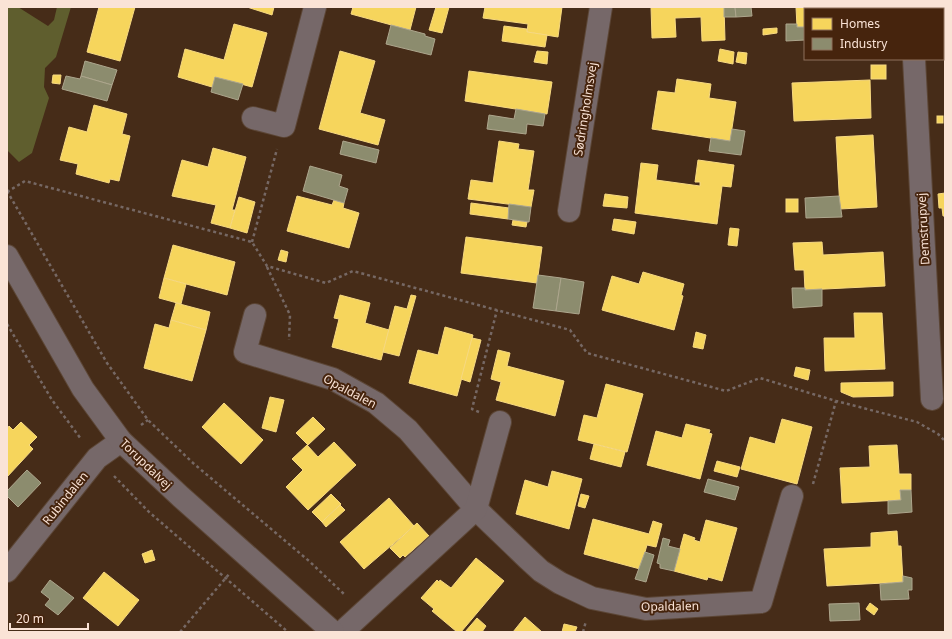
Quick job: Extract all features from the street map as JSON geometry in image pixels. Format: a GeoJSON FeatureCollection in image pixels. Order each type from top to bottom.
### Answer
{"type":"FeatureCollection","features":[{"type":"Feature","properties":{"kind":"street"},"geometry":{"type":"LineString","coordinates":[[253,118],[284,126],[315,7]]}},
{"type":"Feature","properties":{"kind":"street","name":"Sødringholmsvej"},"geometry":{"type":"LineString","coordinates":[[569,211],[601,7]]}},
{"type":"Feature","properties":{"kind":"street","name":"Demstrupvej"},"geometry":{"type":"LineString","coordinates":[[914,60],[932,399]]}},
{"type":"Feature","properties":{"kind":"street","name":"Torupdalvej"},"geometry":{"type":"LineString","coordinates":[[7,256],[83,389],[122,440],[181,497],[332,632]]}},
{"type":"Feature","properties":{"kind":"street","name":"Opaldalen"},"geometry":{"type":"LineString","coordinates":[[255,315],[245,352],[334,379],[376,403],[408,430],[476,509],[541,571],[560,583],[592,598],[646,609],[761,602],[792,496]]}},
{"type":"Feature","properties":{"kind":"street"},"geometry":{"type":"LineString","coordinates":[[342,632],[476,509],[500,422]]}},
{"type":"Feature","properties":{"kind":"street","name":"Rubindalen"},"geometry":{"type":"LineString","coordinates":[[9,563],[97,458],[122,440]]}},
{"type":"Feature","properties":{"kind":"path"},"geometry":{"type":"LineString","coordinates":[[252,242],[284,126]]}},
{"type":"Feature","properties":{"kind":"path"},"geometry":{"type":"LineString","coordinates":[[288,365],[290,314],[267,266],[252,242],[25,182],[7,192],[107,364],[148,420],[193,463],[332,582],[362,614]]}},
{"type":"Feature","properties":{"kind":"path"},"geometry":{"type":"LineString","coordinates":[[267,266],[326,283],[353,271],[570,330],[587,352],[726,391],[760,378],[836,401],[917,422],[938,434],[945,441]]}},
{"type":"Feature","properties":{"kind":"path"},"geometry":{"type":"LineString","coordinates":[[497,310],[472,409],[500,422]]}},
{"type":"Feature","properties":{"kind":"path"},"geometry":{"type":"LineString","coordinates":[[792,496],[809,496],[836,401]]}},
{"type":"Feature","properties":{"kind":"path"},"geometry":{"type":"LineString","coordinates":[[180,632],[226,579],[243,551]]}},
{"type":"Feature","properties":{"kind":"shaded area"},"geometry":{"type":"Polygon","coordinates":[[[7,7],[18,7],[48,26],[54,20],[57,7],[71,7],[56,57],[45,68],[44,87],[49,98],[32,153],[19,162],[7,150],[7,7]]]}},
{"type":"Feature","properties":{"kind":"building: Homes"},"geometry":{"type":"Polygon","coordinates":[[[99,7],[135,7],[120,61],[87,52],[99,7]]]}},
{"type":"Feature","properties":{"kind":"building: Homes"},"geometry":{"type":"Polygon","coordinates":[[[247,7],[274,7],[272,15],[247,7]]]}},
{"type":"Feature","properties":{"kind":"building: Homes"},"geometry":{"type":"Polygon","coordinates":[[[353,7],[416,7],[410,30],[351,14],[353,7]]]}},
{"type":"Feature","properties":{"kind":"building: Homes"},"geometry":{"type":"Polygon","coordinates":[[[436,7],[449,7],[442,33],[429,30],[436,7]]]}},
{"type":"Feature","properties":{"kind":"building: Homes"},"geometry":{"type":"Polygon","coordinates":[[[485,7],[562,7],[558,37],[527,32],[528,24],[483,18],[485,7]]]}},
{"type":"Feature","properties":{"kind":"building: Homes"},"geometry":{"type":"Polygon","coordinates":[[[651,7],[724,7],[725,40],[702,41],[701,17],[675,18],[676,37],[652,38],[651,7]]]}},
{"type":"Feature","properties":{"kind":"building: Homes"},"geometry":{"type":"Polygon","coordinates":[[[796,7],[872,7],[804,8],[804,27],[797,27],[796,7]]]}},
{"type":"Feature","properties":{"kind":"building: Homes"},"geometry":{"type":"Polygon","coordinates":[[[234,24],[267,33],[252,87],[215,77],[212,87],[178,77],[185,49],[224,60],[234,24]]]}},
{"type":"Feature","properties":{"kind":"building: Homes"},"geometry":{"type":"Polygon","coordinates":[[[504,26],[527,29],[527,32],[547,35],[545,47],[502,41],[504,26]]]}},
{"type":"Feature","properties":{"kind":"building: Homes"},"geometry":{"type":"Polygon","coordinates":[[[777,28],[777,33],[763,35],[763,29],[777,28]]]}},
{"type":"Feature","properties":{"kind":"building: Homes"},"geometry":{"type":"Polygon","coordinates":[[[720,49],[734,52],[733,64],[718,61],[720,49]]]}},
{"type":"Feature","properties":{"kind":"building: Homes"},"geometry":{"type":"Polygon","coordinates":[[[340,51],[375,61],[360,113],[385,120],[378,145],[319,129],[340,51]]]}},
{"type":"Feature","properties":{"kind":"building: Homes"},"geometry":{"type":"Polygon","coordinates":[[[537,51],[548,52],[547,64],[534,62],[537,51]]]}},
{"type":"Feature","properties":{"kind":"building: Homes"},"geometry":{"type":"Polygon","coordinates":[[[738,52],[747,53],[746,64],[736,62],[738,52]]]}},
{"type":"Feature","properties":{"kind":"building: Homes"},"geometry":{"type":"Polygon","coordinates":[[[871,65],[886,65],[886,79],[871,79],[871,65]]]}},
{"type":"Feature","properties":{"kind":"building: Homes"},"geometry":{"type":"Polygon","coordinates":[[[469,71],[552,82],[547,114],[465,101],[469,71]]]}},
{"type":"Feature","properties":{"kind":"building: Homes"},"geometry":{"type":"Polygon","coordinates":[[[53,75],[61,75],[60,84],[52,83],[53,75]]]}},
{"type":"Feature","properties":{"kind":"building: Homes"},"geometry":{"type":"Polygon","coordinates":[[[677,79],[711,84],[709,98],[736,102],[730,141],[652,129],[658,91],[675,93],[677,79]]]}},
{"type":"Feature","properties":{"kind":"building: Homes"},"geometry":{"type":"Polygon","coordinates":[[[870,80],[871,118],[794,121],[792,83],[870,80]]]}},
{"type":"Feature","properties":{"kind":"building: Homes"},"geometry":{"type":"Polygon","coordinates":[[[94,105],[127,114],[122,134],[130,136],[119,181],[110,179],[109,183],[76,174],[78,164],[60,160],[69,127],[87,132],[94,105]]]}},
{"type":"Feature","properties":{"kind":"building: Homes"},"geometry":{"type":"Polygon","coordinates":[[[937,116],[943,116],[943,123],[937,123],[937,116]]]}},
{"type":"Feature","properties":{"kind":"building: Homes"},"geometry":{"type":"Polygon","coordinates":[[[873,135],[877,207],[840,209],[836,137],[873,135]]]}},
{"type":"Feature","properties":{"kind":"building: Homes"},"geometry":{"type":"Polygon","coordinates":[[[499,141],[519,144],[518,149],[534,151],[528,190],[534,190],[531,207],[468,199],[471,180],[493,183],[499,141]]]}},
{"type":"Feature","properties":{"kind":"building: Homes"},"geometry":{"type":"Polygon","coordinates":[[[213,148],[246,157],[232,210],[235,210],[230,228],[211,223],[216,205],[172,196],[182,160],[208,167],[213,148]]]}},
{"type":"Feature","properties":{"kind":"building: Homes"},"geometry":{"type":"Polygon","coordinates":[[[698,160],[734,165],[731,187],[722,186],[717,224],[635,213],[641,163],[658,165],[656,180],[700,186],[700,182],[695,182],[698,160]]]}},
{"type":"Feature","properties":{"kind":"building: Homes"},"geometry":{"type":"Polygon","coordinates":[[[945,193],[945,216],[943,216],[942,208],[939,208],[938,194],[945,193]]]}},
{"type":"Feature","properties":{"kind":"building: Homes"},"geometry":{"type":"Polygon","coordinates":[[[605,194],[628,197],[627,208],[603,206],[605,194]]]}},
{"type":"Feature","properties":{"kind":"building: Homes"},"geometry":{"type":"Polygon","coordinates":[[[297,196],[332,205],[334,200],[344,203],[343,208],[359,213],[349,248],[287,231],[297,196]]]}},
{"type":"Feature","properties":{"kind":"building: Homes"},"geometry":{"type":"Polygon","coordinates":[[[239,197],[255,202],[247,233],[230,228],[239,197]]]}},
{"type":"Feature","properties":{"kind":"building: Homes"},"geometry":{"type":"Polygon","coordinates":[[[786,199],[798,199],[798,212],[786,212],[786,199]]]}},
{"type":"Feature","properties":{"kind":"building: Homes"},"geometry":{"type":"Polygon","coordinates":[[[471,203],[509,208],[508,219],[470,214],[471,203]]]}},
{"type":"Feature","properties":{"kind":"building: Homes"},"geometry":{"type":"Polygon","coordinates":[[[614,219],[636,222],[634,234],[612,230],[614,219]]]}},
{"type":"Feature","properties":{"kind":"building: Homes"},"geometry":{"type":"Polygon","coordinates":[[[513,220],[527,222],[526,227],[512,225],[513,220]]]}},
{"type":"Feature","properties":{"kind":"building: Homes"},"geometry":{"type":"Polygon","coordinates":[[[730,228],[739,229],[737,246],[728,245],[730,228]]]}},
{"type":"Feature","properties":{"kind":"building: Homes"},"geometry":{"type":"Polygon","coordinates":[[[466,237],[542,247],[537,283],[461,273],[466,237]]]}},
{"type":"Feature","properties":{"kind":"building: Homes"},"geometry":{"type":"Polygon","coordinates":[[[822,242],[823,255],[883,252],[885,286],[805,290],[804,270],[795,270],[793,243],[822,242]]]}},
{"type":"Feature","properties":{"kind":"building: Homes"},"geometry":{"type":"Polygon","coordinates":[[[173,245],[235,262],[227,295],[164,278],[173,245]]]}},
{"type":"Feature","properties":{"kind":"building: Homes"},"geometry":{"type":"Polygon","coordinates":[[[281,250],[288,252],[286,262],[278,260],[281,250]]]}},
{"type":"Feature","properties":{"kind":"building: Homes"},"geometry":{"type":"Polygon","coordinates":[[[643,272],[684,284],[681,295],[683,296],[674,330],[602,310],[612,276],[639,284],[643,272]]]}},
{"type":"Feature","properties":{"kind":"building: Homes"},"geometry":{"type":"Polygon","coordinates":[[[164,278],[186,284],[181,304],[159,298],[164,278]]]}},
{"type":"Feature","properties":{"kind":"building: Homes"},"geometry":{"type":"Polygon","coordinates":[[[340,295],[370,303],[365,323],[389,330],[381,360],[332,347],[339,319],[334,318],[340,295]]]}},
{"type":"Feature","properties":{"kind":"building: Homes"},"geometry":{"type":"Polygon","coordinates":[[[411,295],[416,296],[399,356],[383,352],[395,306],[407,309],[411,295]]]}},
{"type":"Feature","properties":{"kind":"building: Homes"},"geometry":{"type":"Polygon","coordinates":[[[176,303],[210,312],[206,330],[171,320],[176,303]]]}},
{"type":"Feature","properties":{"kind":"building: Homes"},"geometry":{"type":"Polygon","coordinates":[[[854,313],[882,313],[885,369],[825,371],[824,338],[855,338],[854,313]]]}},
{"type":"Feature","properties":{"kind":"building: Homes"},"geometry":{"type":"Polygon","coordinates":[[[171,320],[206,330],[192,381],[144,368],[155,324],[169,328],[171,320]]]}},
{"type":"Feature","properties":{"kind":"building: Homes"},"geometry":{"type":"Polygon","coordinates":[[[445,327],[473,335],[457,396],[409,383],[418,350],[438,355],[445,327]]]}},
{"type":"Feature","properties":{"kind":"building: Homes"},"geometry":{"type":"Polygon","coordinates":[[[696,332],[706,335],[703,349],[693,347],[696,332]]]}},
{"type":"Feature","properties":{"kind":"building: Homes"},"geometry":{"type":"Polygon","coordinates":[[[472,338],[481,340],[470,382],[461,379],[472,338]]]}},
{"type":"Feature","properties":{"kind":"building: Homes"},"geometry":{"type":"Polygon","coordinates":[[[498,350],[510,353],[507,366],[564,381],[555,416],[496,400],[501,382],[491,379],[498,350]]]}},
{"type":"Feature","properties":{"kind":"building: Homes"},"geometry":{"type":"Polygon","coordinates":[[[796,367],[810,370],[808,380],[794,376],[796,367]]]}},
{"type":"Feature","properties":{"kind":"building: Homes"},"geometry":{"type":"Polygon","coordinates":[[[893,382],[893,396],[853,397],[841,392],[841,383],[893,382]]]}},
{"type":"Feature","properties":{"kind":"building: Homes"},"geometry":{"type":"Polygon","coordinates":[[[606,384],[643,394],[627,452],[578,440],[584,415],[597,418],[606,384]]]}},
{"type":"Feature","properties":{"kind":"building: Homes"},"geometry":{"type":"Polygon","coordinates":[[[270,397],[284,400],[276,432],[262,428],[270,397]]]}},
{"type":"Feature","properties":{"kind":"building: Homes"},"geometry":{"type":"Polygon","coordinates":[[[224,403],[263,440],[241,464],[202,427],[224,403]]]}},
{"type":"Feature","properties":{"kind":"building: Homes"},"geometry":{"type":"Polygon","coordinates":[[[313,417],[325,429],[308,445],[296,433],[313,417]]]}},
{"type":"Feature","properties":{"kind":"building: Homes"},"geometry":{"type":"Polygon","coordinates":[[[782,419],[812,427],[797,484],[741,469],[750,437],[775,444],[782,419]]]}},
{"type":"Feature","properties":{"kind":"building: Homes"},"geometry":{"type":"Polygon","coordinates":[[[21,422],[37,437],[29,445],[33,449],[7,477],[7,429],[9,426],[13,430],[21,422]]]}},
{"type":"Feature","properties":{"kind":"building: Homes"},"geometry":{"type":"Polygon","coordinates":[[[686,424],[710,430],[709,433],[712,434],[700,479],[647,465],[656,431],[682,438],[686,424]]]}},
{"type":"Feature","properties":{"kind":"building: Homes"},"geometry":{"type":"Polygon","coordinates":[[[334,442],[356,465],[308,510],[286,487],[303,470],[292,459],[307,445],[318,457],[334,442]]]}},
{"type":"Feature","properties":{"kind":"building: Homes"},"geometry":{"type":"Polygon","coordinates":[[[594,444],[625,452],[621,467],[590,459],[594,444]]]}},
{"type":"Feature","properties":{"kind":"building: Homes"},"geometry":{"type":"Polygon","coordinates":[[[897,445],[899,474],[911,474],[911,490],[900,490],[901,500],[842,503],[840,468],[870,467],[869,446],[897,445]]]}},
{"type":"Feature","properties":{"kind":"building: Homes"},"geometry":{"type":"Polygon","coordinates":[[[717,461],[740,467],[737,477],[714,471],[717,461]]]}},
{"type":"Feature","properties":{"kind":"building: Homes"},"geometry":{"type":"Polygon","coordinates":[[[552,471],[582,479],[569,529],[516,514],[525,480],[548,487],[552,471]]]}},
{"type":"Feature","properties":{"kind":"building: Homes"},"geometry":{"type":"Polygon","coordinates":[[[331,494],[341,504],[322,522],[312,512],[331,494]]]}},
{"type":"Feature","properties":{"kind":"building: Homes"},"geometry":{"type":"Polygon","coordinates":[[[581,494],[589,496],[585,508],[578,506],[581,494]]]}},
{"type":"Feature","properties":{"kind":"building: Homes"},"geometry":{"type":"Polygon","coordinates":[[[389,498],[414,526],[364,569],[340,542],[389,498]]]}},
{"type":"Feature","properties":{"kind":"building: Homes"},"geometry":{"type":"Polygon","coordinates":[[[340,505],[345,510],[326,527],[322,522],[340,505]]]}},
{"type":"Feature","properties":{"kind":"building: Homes"},"geometry":{"type":"Polygon","coordinates":[[[593,519],[649,534],[653,521],[662,524],[656,547],[647,545],[640,569],[584,554],[593,519]]]}},
{"type":"Feature","properties":{"kind":"building: Homes"},"geometry":{"type":"Polygon","coordinates":[[[706,520],[737,528],[722,581],[708,577],[707,580],[674,571],[684,534],[695,538],[694,540],[700,542],[706,520]]]}},
{"type":"Feature","properties":{"kind":"building: Homes"},"geometry":{"type":"Polygon","coordinates":[[[417,523],[429,536],[405,557],[403,555],[400,558],[390,548],[417,523]]]}},
{"type":"Feature","properties":{"kind":"building: Homes"},"geometry":{"type":"Polygon","coordinates":[[[897,531],[898,546],[901,546],[903,582],[827,586],[824,549],[871,547],[871,533],[897,531]]]}},
{"type":"Feature","properties":{"kind":"building: Homes"},"geometry":{"type":"Polygon","coordinates":[[[152,550],[155,560],[145,563],[142,554],[152,550]]]}},
{"type":"Feature","properties":{"kind":"building: Homes"},"geometry":{"type":"Polygon","coordinates":[[[476,558],[504,581],[461,632],[457,632],[432,611],[434,609],[421,598],[437,580],[439,582],[440,580],[451,588],[476,558]]]}},
{"type":"Feature","properties":{"kind":"building: Homes"},"geometry":{"type":"Polygon","coordinates":[[[104,572],[139,600],[118,626],[83,598],[104,572]]]}},
{"type":"Feature","properties":{"kind":"building: Homes"},"geometry":{"type":"Polygon","coordinates":[[[870,603],[878,609],[874,615],[866,609],[870,603]]]}},
{"type":"Feature","properties":{"kind":"building: Homes"},"geometry":{"type":"Polygon","coordinates":[[[525,617],[542,632],[513,632],[525,617]]]}},
{"type":"Feature","properties":{"kind":"building: Homes"},"geometry":{"type":"Polygon","coordinates":[[[477,618],[486,626],[482,632],[465,632],[477,618]]]}},
{"type":"Feature","properties":{"kind":"building: Homes"},"geometry":{"type":"Polygon","coordinates":[[[564,624],[577,627],[575,632],[562,632],[564,624]]]}},
{"type":"Feature","properties":{"kind":"building: Industry"},"geometry":{"type":"Polygon","coordinates":[[[724,7],[735,7],[736,17],[724,17],[724,7]]]}},
{"type":"Feature","properties":{"kind":"building: Industry"},"geometry":{"type":"Polygon","coordinates":[[[735,7],[751,7],[752,16],[736,17],[735,7]]]}},
{"type":"Feature","properties":{"kind":"building: Industry"},"geometry":{"type":"Polygon","coordinates":[[[786,24],[797,24],[797,27],[804,27],[804,40],[786,41],[786,24]]]}},
{"type":"Feature","properties":{"kind":"building: Industry"},"geometry":{"type":"Polygon","coordinates":[[[391,25],[425,34],[425,36],[435,39],[431,55],[386,44],[391,25]]]}},
{"type":"Feature","properties":{"kind":"building: Industry"},"geometry":{"type":"Polygon","coordinates":[[[85,61],[117,70],[112,85],[81,76],[85,61]]]}},
{"type":"Feature","properties":{"kind":"building: Industry"},"geometry":{"type":"Polygon","coordinates":[[[66,76],[80,79],[81,76],[112,85],[107,101],[62,89],[66,76]]]}},
{"type":"Feature","properties":{"kind":"building: Industry"},"geometry":{"type":"Polygon","coordinates":[[[215,77],[243,84],[238,100],[211,92],[215,77]]]}},
{"type":"Feature","properties":{"kind":"building: Industry"},"geometry":{"type":"Polygon","coordinates":[[[516,109],[545,114],[543,126],[527,124],[526,134],[487,129],[489,115],[514,119],[516,109]]]}},
{"type":"Feature","properties":{"kind":"building: Industry"},"geometry":{"type":"Polygon","coordinates":[[[732,129],[745,131],[741,155],[709,151],[711,138],[730,141],[732,129]]]}},
{"type":"Feature","properties":{"kind":"building: Industry"},"geometry":{"type":"Polygon","coordinates":[[[343,141],[379,150],[376,163],[340,154],[343,141]]]}},
{"type":"Feature","properties":{"kind":"building: Industry"},"geometry":{"type":"Polygon","coordinates":[[[310,166],[342,175],[339,186],[348,189],[344,203],[303,191],[310,166]]]}},
{"type":"Feature","properties":{"kind":"building: Industry"},"geometry":{"type":"Polygon","coordinates":[[[839,196],[842,217],[806,218],[805,198],[839,196]]]}},
{"type":"Feature","properties":{"kind":"building: Industry"},"geometry":{"type":"Polygon","coordinates":[[[509,204],[531,207],[529,222],[508,219],[509,204]]]}},
{"type":"Feature","properties":{"kind":"building: Industry"},"geometry":{"type":"Polygon","coordinates":[[[538,275],[561,278],[556,311],[533,308],[538,275]]]}},
{"type":"Feature","properties":{"kind":"building: Industry"},"geometry":{"type":"Polygon","coordinates":[[[561,278],[584,282],[579,314],[556,311],[561,278]]]}},
{"type":"Feature","properties":{"kind":"building: Industry"},"geometry":{"type":"Polygon","coordinates":[[[792,288],[805,288],[805,290],[822,289],[822,306],[793,308],[792,288]]]}},
{"type":"Feature","properties":{"kind":"building: Industry"},"geometry":{"type":"Polygon","coordinates":[[[27,470],[41,483],[18,507],[7,496],[7,491],[27,470]]]}},
{"type":"Feature","properties":{"kind":"building: Industry"},"geometry":{"type":"Polygon","coordinates":[[[708,479],[739,487],[735,500],[704,492],[708,479]]]}},
{"type":"Feature","properties":{"kind":"building: Industry"},"geometry":{"type":"Polygon","coordinates":[[[900,490],[911,490],[912,512],[888,514],[888,501],[901,500],[900,490]]]}},
{"type":"Feature","properties":{"kind":"building: Industry"},"geometry":{"type":"Polygon","coordinates":[[[663,538],[670,540],[668,546],[680,549],[674,571],[660,568],[660,564],[657,563],[663,538]]]}},
{"type":"Feature","properties":{"kind":"building: Industry"},"geometry":{"type":"Polygon","coordinates":[[[645,552],[654,555],[646,582],[635,579],[645,552]]]}},
{"type":"Feature","properties":{"kind":"building: Industry"},"geometry":{"type":"Polygon","coordinates":[[[903,576],[912,578],[912,590],[908,590],[909,599],[881,600],[880,584],[903,582],[903,576]]]}},
{"type":"Feature","properties":{"kind":"building: Industry"},"geometry":{"type":"Polygon","coordinates":[[[50,580],[74,598],[58,615],[45,605],[50,599],[41,592],[50,580]]]}},
{"type":"Feature","properties":{"kind":"building: Industry"},"geometry":{"type":"Polygon","coordinates":[[[859,603],[860,620],[830,621],[829,604],[859,603]]]}}]}
